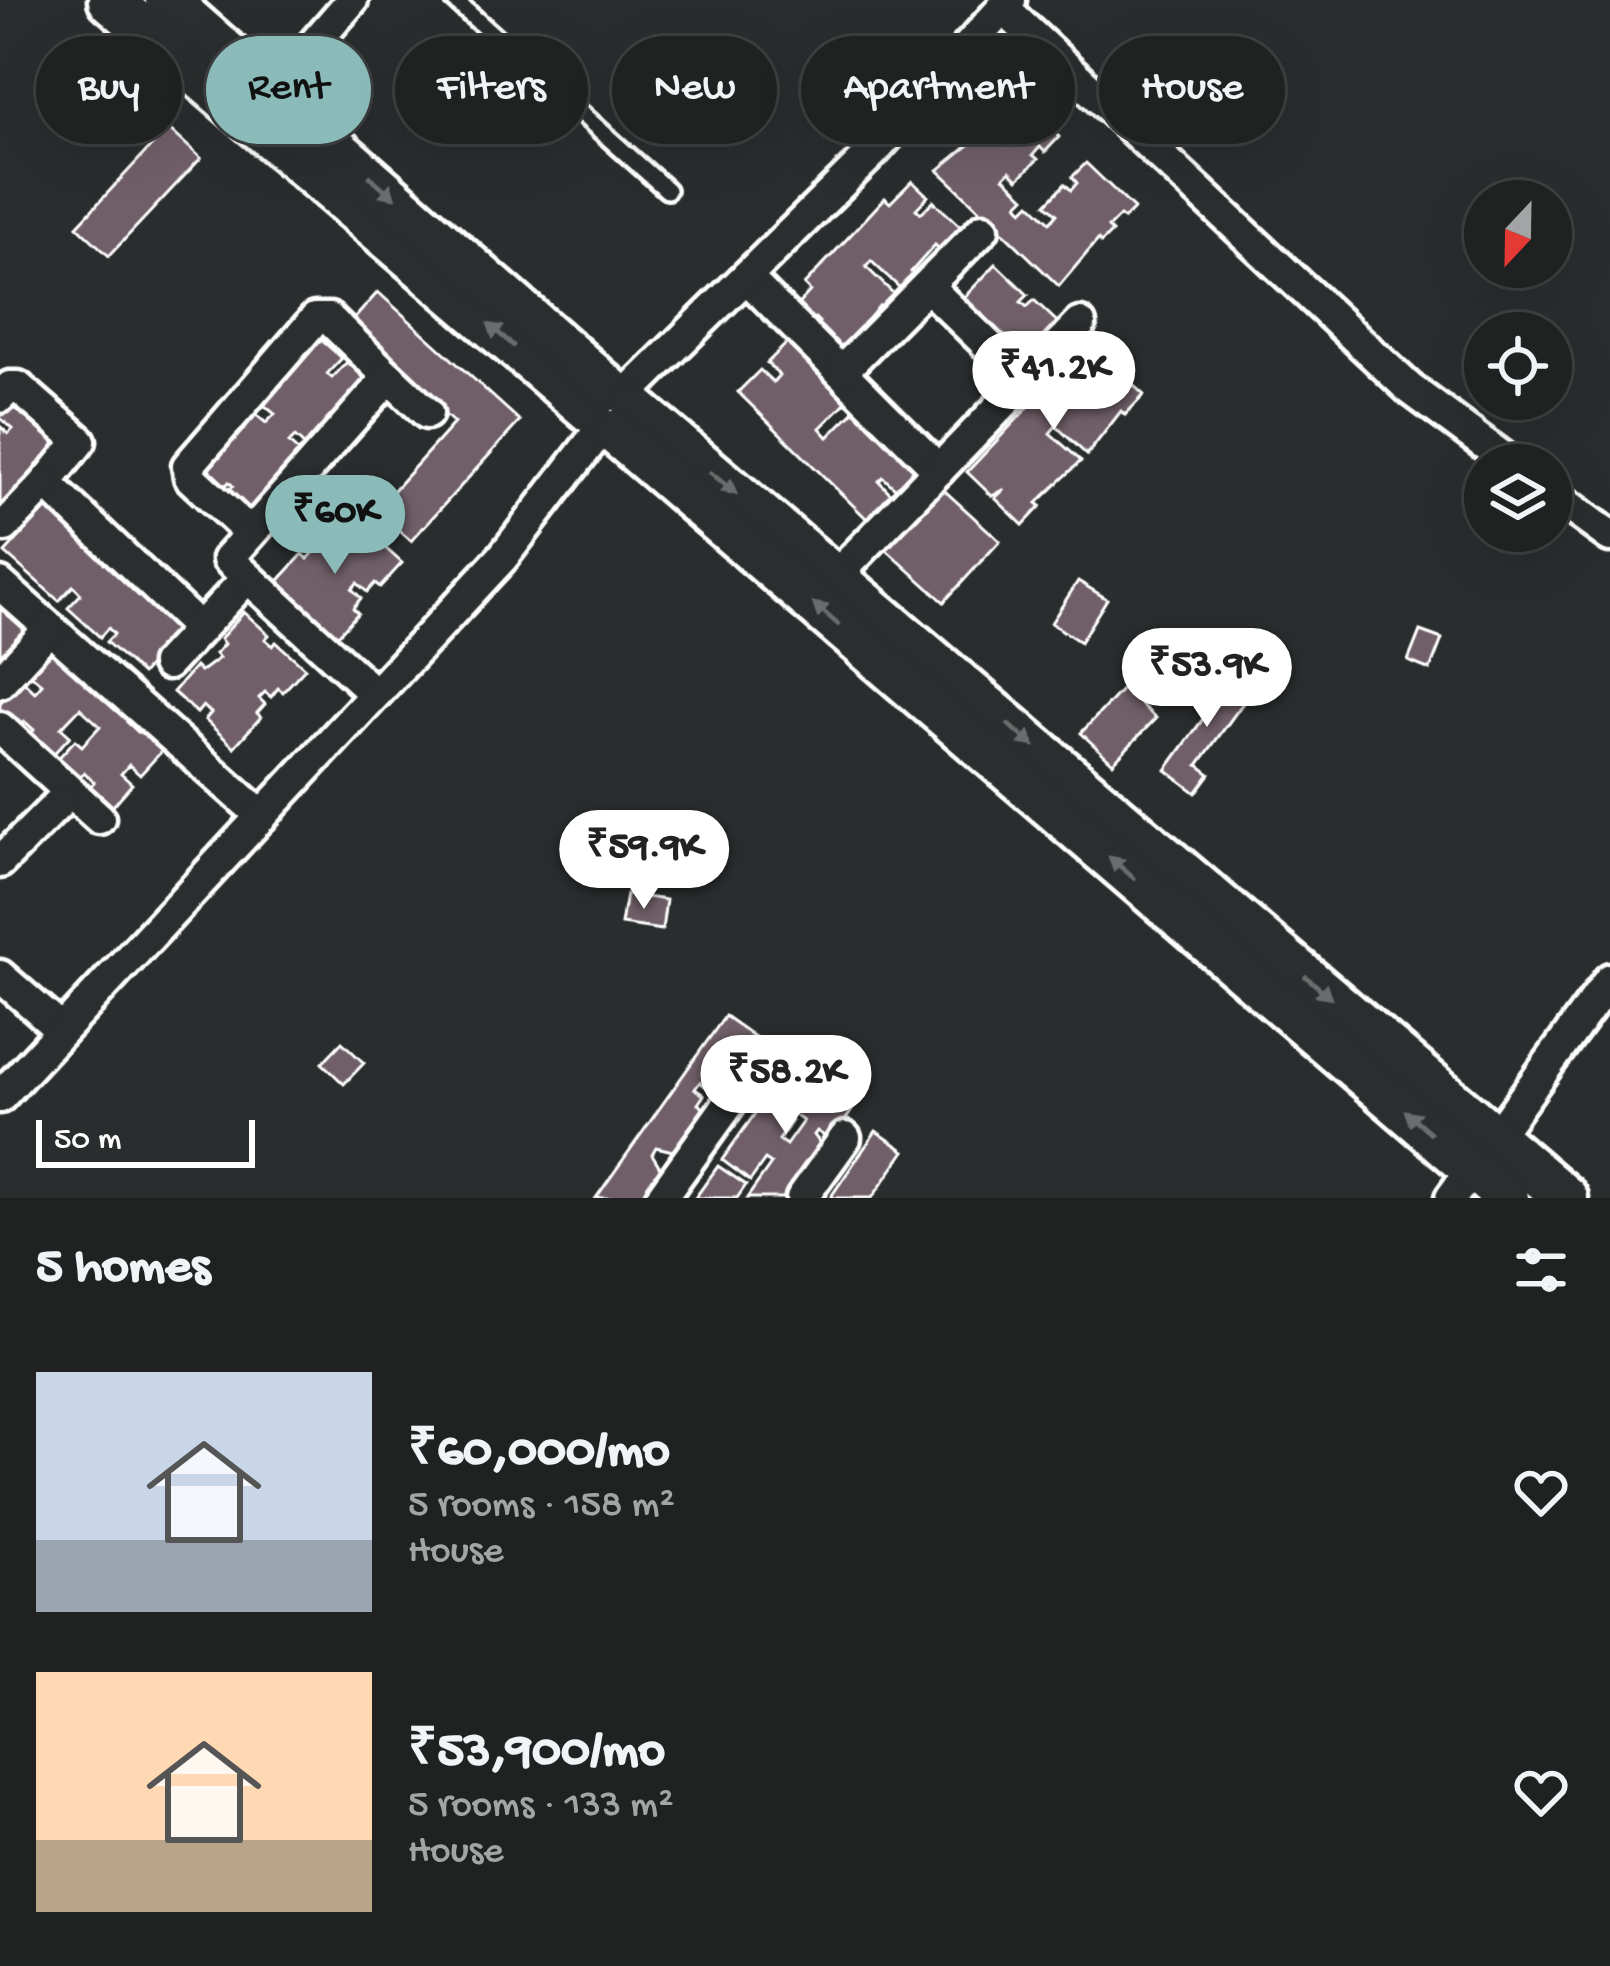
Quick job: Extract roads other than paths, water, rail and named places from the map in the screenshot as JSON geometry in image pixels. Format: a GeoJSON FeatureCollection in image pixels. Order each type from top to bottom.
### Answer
{"type":"FeatureCollection","features":[{"type":"Feature","properties":{"kind":"street"},"geometry":{"type":"LineString","coordinates":[[110,0],[612,410],[835,577],[1473,1168],[1566,1198]]}},
{"type":"Feature","properties":{"kind":"street"},"geometry":{"type":"LineString","coordinates":[[167,0],[209,36]]}},
{"type":"Feature","properties":{"kind":"street"},"geometry":{"type":"LineString","coordinates":[[321,36],[352,0]]}},
{"type":"Feature","properties":{"kind":"street"},"geometry":{"type":"LineString","coordinates":[[0,1097],[502,558],[612,410],[875,149],[1006,4],[1409,388],[1485,444]]}},
{"type":"Feature","properties":{"kind":"street"},"geometry":{"type":"LineString","coordinates":[[329,144],[612,410],[1507,1198]]}},
{"type":"Feature","properties":{"kind":"street"},"geometry":{"type":"LineString","coordinates":[[841,372],[983,229]]}},
{"type":"Feature","properties":{"kind":"street"},"geometry":{"type":"LineString","coordinates":[[746,277],[939,470]]}},
{"type":"Feature","properties":{"kind":"street"},"geometry":{"type":"LineString","coordinates":[[927,286],[1025,381]]}},
{"type":"Feature","properties":{"kind":"street"},"geometry":{"type":"LineString","coordinates":[[250,533],[190,477],[189,461],[315,319],[329,320],[427,413]]}},
{"type":"Feature","properties":{"kind":"street"},"geometry":{"type":"LineString","coordinates":[[835,577],[1080,324]]}},
{"type":"Feature","properties":{"kind":"street"},"geometry":{"type":"LineString","coordinates":[[375,694],[228,559],[389,377]]}},
{"type":"Feature","properties":{"kind":"street"},"geometry":{"type":"LineString","coordinates":[[0,397],[18,387],[80,440],[5,526]]}},
{"type":"Feature","properties":{"kind":"street"},"geometry":{"type":"LineString","coordinates":[[46,483],[200,629]]}},
{"type":"Feature","properties":{"kind":"street"},"geometry":{"type":"LineString","coordinates":[[1572,508],[1610,536]]}},
{"type":"Feature","properties":{"kind":"street"},"geometry":{"type":"LineString","coordinates":[[167,664],[247,578]]}},
{"type":"Feature","properties":{"kind":"street"},"geometry":{"type":"LineString","coordinates":[[0,584],[262,816]]}},
{"type":"Feature","properties":{"kind":"street"},"geometry":{"type":"LineString","coordinates":[[0,682],[50,628]]}},
{"type":"Feature","properties":{"kind":"street"},"geometry":{"type":"LineString","coordinates":[[0,728],[95,822],[62,800],[0,742]]}},
{"type":"Feature","properties":{"kind":"street"},"geometry":{"type":"LineString","coordinates":[[4,849],[62,800]]}},
{"type":"Feature","properties":{"kind":"street"},"geometry":{"type":"LineString","coordinates":[[0,976],[62,1030]]}},
{"type":"Feature","properties":{"kind":"street"},"geometry":{"type":"LineString","coordinates":[[1473,1168],[1610,979]]}},
{"type":"Feature","properties":{"kind":"street"},"geometry":{"type":"LineString","coordinates":[[661,1198],[743,1084]]}},
{"type":"Feature","properties":{"kind":"street"},"geometry":{"type":"LineString","coordinates":[[802,1198],[845,1138]]}},
{"type":"Feature","properties":{"kind":"lane"},"geometry":{"type":"LineString","coordinates":[[454,0],[667,190]]}}]}
